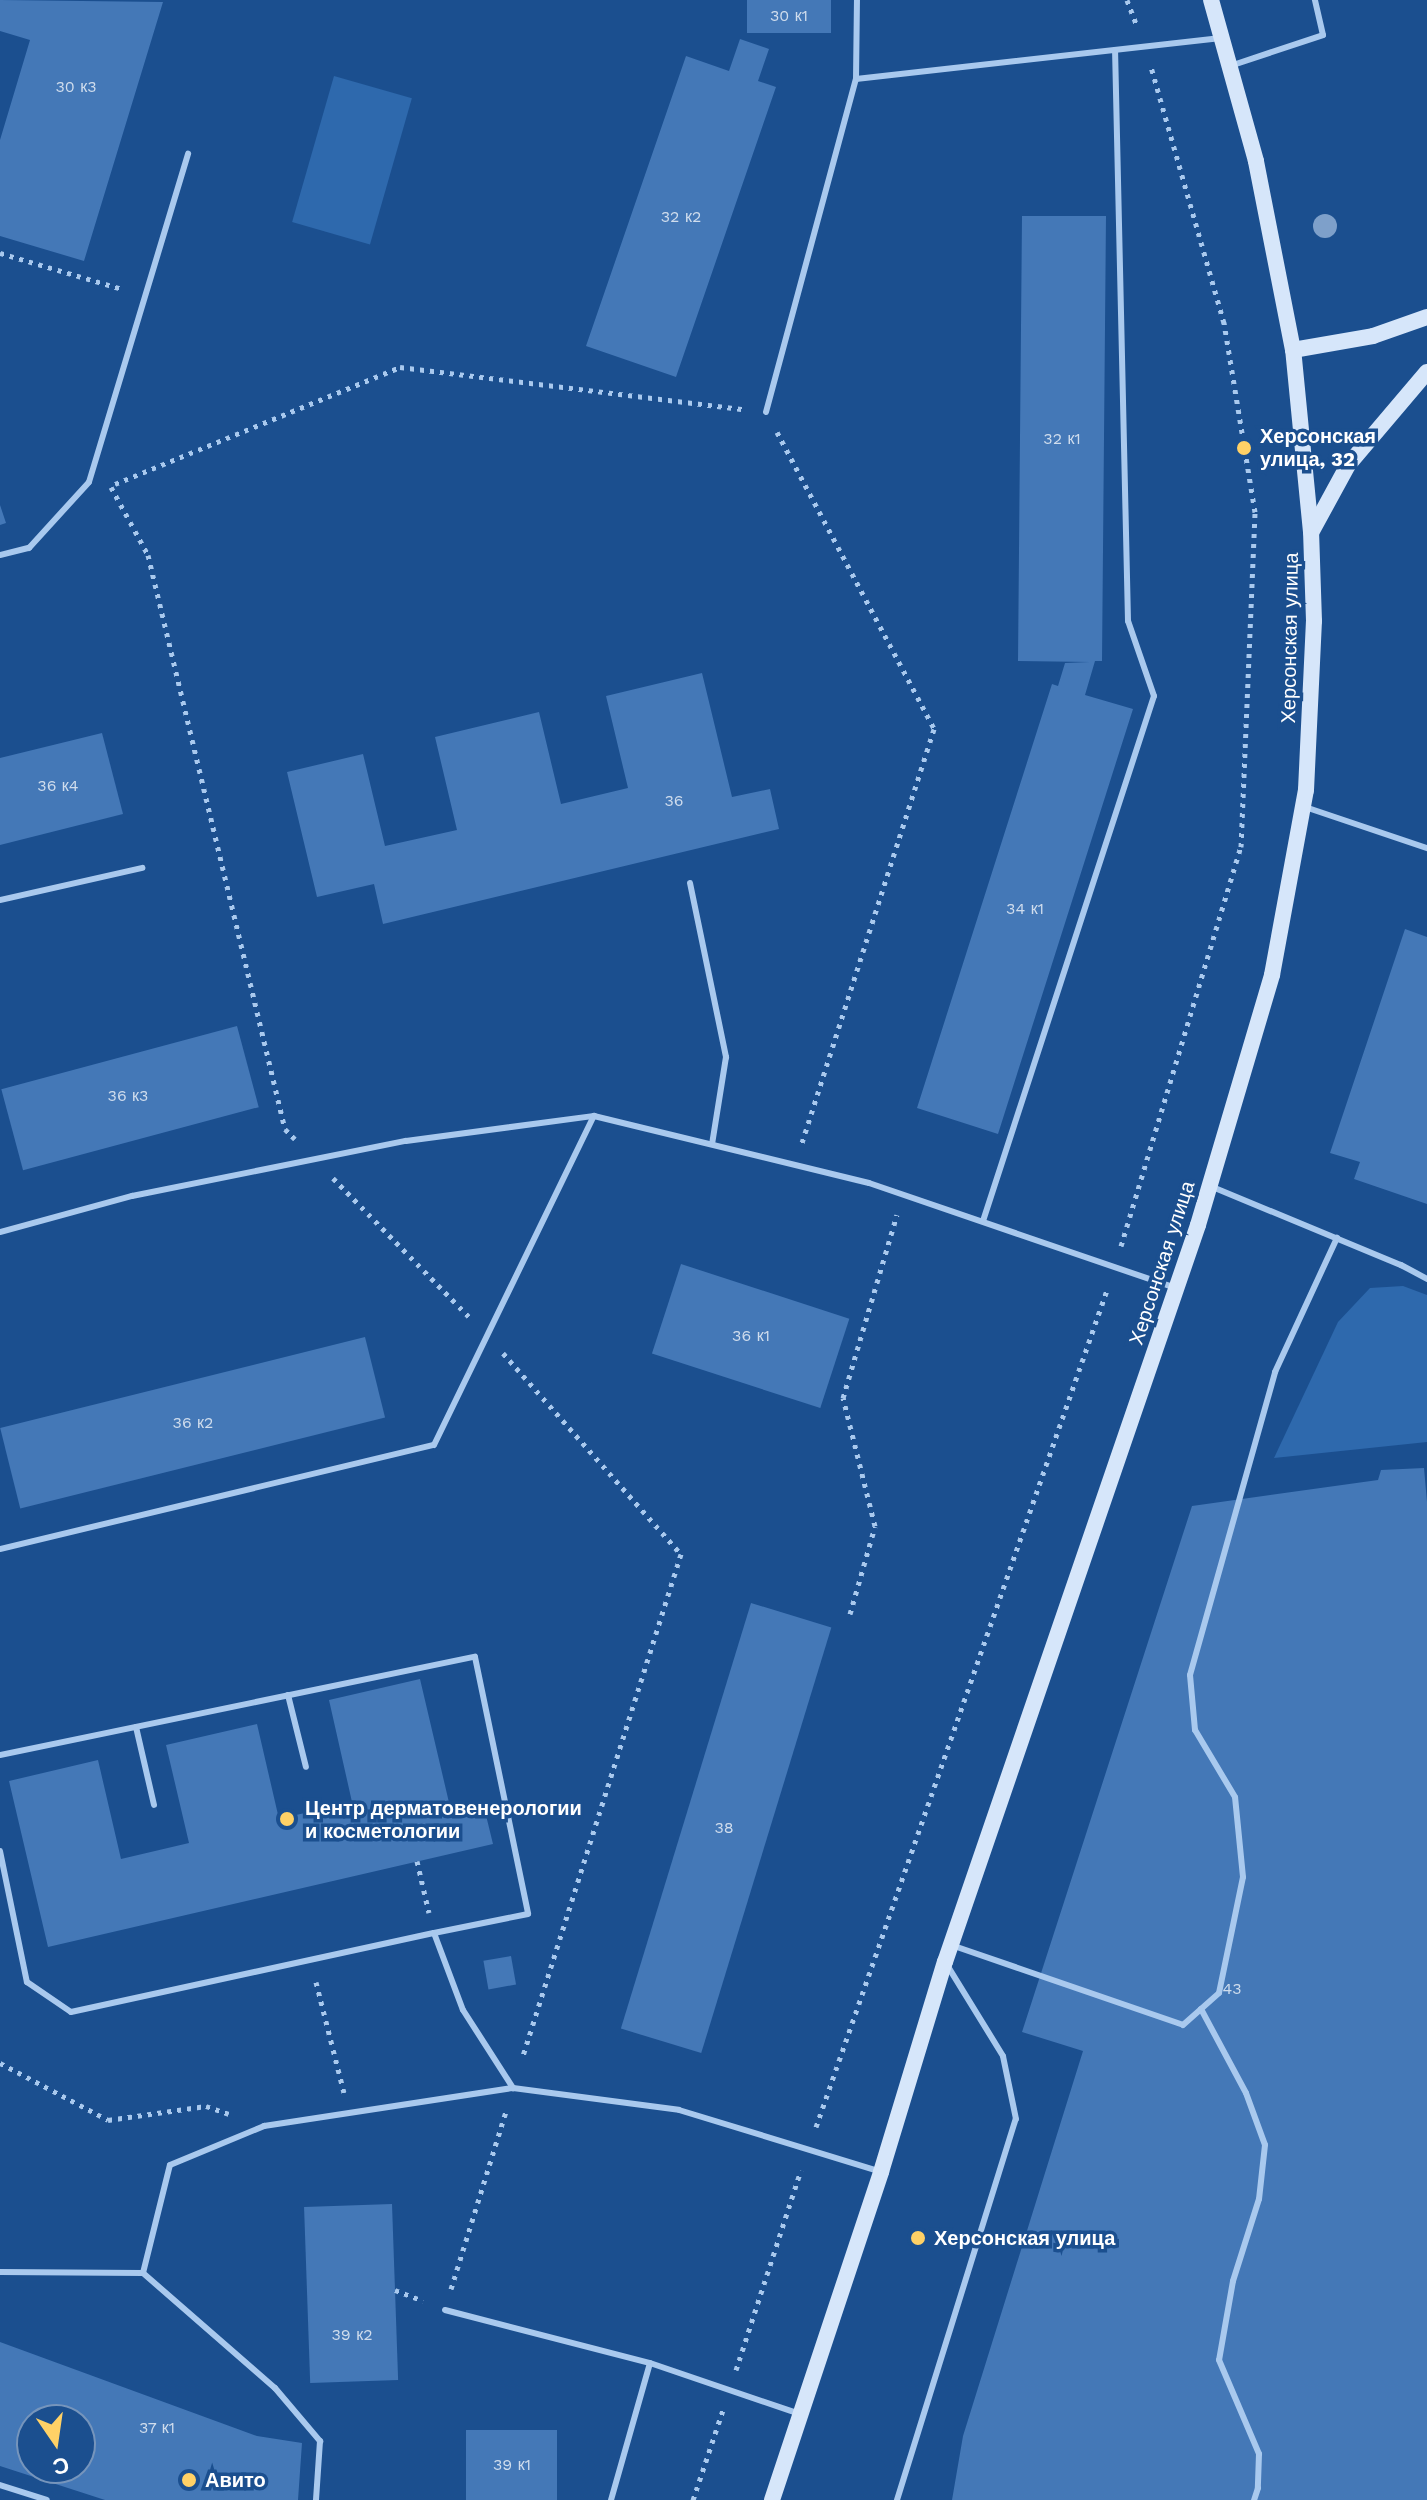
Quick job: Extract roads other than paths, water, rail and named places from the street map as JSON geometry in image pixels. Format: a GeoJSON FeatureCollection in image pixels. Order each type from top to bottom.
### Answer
{"type":"FeatureCollection","features":[{"type":"Feature","properties":{"kind":"street","name":"Херсонская улица"},"geometry":{"type":"LineString","coordinates":[[772,2500],[881,2172],[945,1962],[1176,1288],[1208,1186],[1272,975],[1303,807],[1314,621],[1311,532],[1293,350],[1256,161],[1211,0]]}},
{"type":"Feature","properties":{"kind":"street"},"geometry":{"type":"LineString","coordinates":[[1293,350],[1373,336],[1427,317]]}},
{"type":"Feature","properties":{"kind":"street"},"geometry":{"type":"LineString","coordinates":[[1311,532],[1348,465],[1427,372]]}},
{"type":"Feature","properties":{"kind":"lane"},"geometry":{"type":"LineString","coordinates":[[766,412],[856,79],[857,0]]}},
{"type":"Feature","properties":{"kind":"lane"},"geometry":{"type":"LineString","coordinates":[[1230,66],[1323,35],[1315,0]]}},
{"type":"Feature","properties":{"kind":"lane"},"geometry":{"type":"LineString","coordinates":[[856,79],[1223,38]]}},
{"type":"Feature","properties":{"kind":"lane"},"geometry":{"type":"LineString","coordinates":[[983,1221],[1154,696],[1128,621],[1115,50]]}},
{"type":"Feature","properties":{"kind":"lane"},"geometry":{"type":"LineString","coordinates":[[0,555],[29,548],[89,482],[188,154]]}},
{"type":"Feature","properties":{"kind":"lane"},"geometry":{"type":"LineString","coordinates":[[1303,807],[1427,848]]}},
{"type":"Feature","properties":{"kind":"lane"},"geometry":{"type":"LineString","coordinates":[[0,900],[142,868]]}},
{"type":"Feature","properties":{"kind":"lane"},"geometry":{"type":"LineString","coordinates":[[690,883],[726,1057],[712,1144]]}},
{"type":"Feature","properties":{"kind":"lane"},"geometry":{"type":"LineString","coordinates":[[0,1232],[132,1196],[406,1141],[594,1116],[903,1195],[1176,1288]]}},
{"type":"Feature","properties":{"kind":"lane"},"geometry":{"type":"LineString","coordinates":[[0,1549],[434,1445],[594,1116]]}},
{"type":"Feature","properties":{"kind":"lane"},"geometry":{"type":"LineString","coordinates":[[1208,1186],[1337,1238],[1427,1279]]}},
{"type":"Feature","properties":{"kind":"lane"},"geometry":{"type":"LineString","coordinates":[[951,1944],[1183,2025],[1219,1993],[1243,1877],[1235,1797],[1195,1730],[1190,1675],[1275,1372],[1337,1238]]}},
{"type":"Feature","properties":{"kind":"lane"},"geometry":{"type":"LineString","coordinates":[[0,1755],[475,1657],[528,1914],[71,2012],[27,1982],[0,1851]]}},
{"type":"Feature","properties":{"kind":"lane"},"geometry":{"type":"LineString","coordinates":[[288,1695],[306,1767]]}},
{"type":"Feature","properties":{"kind":"lane"},"geometry":{"type":"LineString","coordinates":[[136,1727],[154,1805]]}},
{"type":"Feature","properties":{"kind":"lane"},"geometry":{"type":"LineString","coordinates":[[434,1933],[463,2010],[513,2088]]}},
{"type":"Feature","properties":{"kind":"lane"},"geometry":{"type":"LineString","coordinates":[[897,2500],[1016,2119],[1003,2056],[945,1962]]}},
{"type":"Feature","properties":{"kind":"lane"},"geometry":{"type":"LineString","coordinates":[[1201,2009],[1246,2093],[1265,2145],[1259,2199],[1233,2281],[1219,2360],[1259,2454],[1258,2488],[1254,2500]]}},
{"type":"Feature","properties":{"kind":"lane"},"geometry":{"type":"LineString","coordinates":[[143,2273],[170,2165],[264,2126],[513,2088],[679,2110],[881,2172]]}},
{"type":"Feature","properties":{"kind":"lane"},"geometry":{"type":"LineString","coordinates":[[0,2272],[143,2273],[275,2388],[320,2441],[316,2500]]}},
{"type":"Feature","properties":{"kind":"lane"},"geometry":{"type":"LineString","coordinates":[[445,2310],[650,2363],[800,2414]]}},
{"type":"Feature","properties":{"kind":"lane"},"geometry":{"type":"LineString","coordinates":[[611,2500],[650,2363]]}},
{"type":"Feature","properties":{"kind":"lane"},"geometry":{"type":"LineString","coordinates":[[0,2485],[47,2500]]}},
{"type":"Feature","properties":{"kind":"place","name":"Херсонская улица, 32"},"geometry":{"type":"Point","coordinates":[1244,448]}},
{"type":"Feature","properties":{"kind":"place","name":"Центр дерматовенерологии и косметологии"},"geometry":{"type":"Point","coordinates":[287,1819]}},
{"type":"Feature","properties":{"kind":"place","name":"Херсонская улица"},"geometry":{"type":"Point","coordinates":[918,2238]}},
{"type":"Feature","properties":{"kind":"place","name":"Авито"},"geometry":{"type":"Point","coordinates":[189,2480]}}]}
